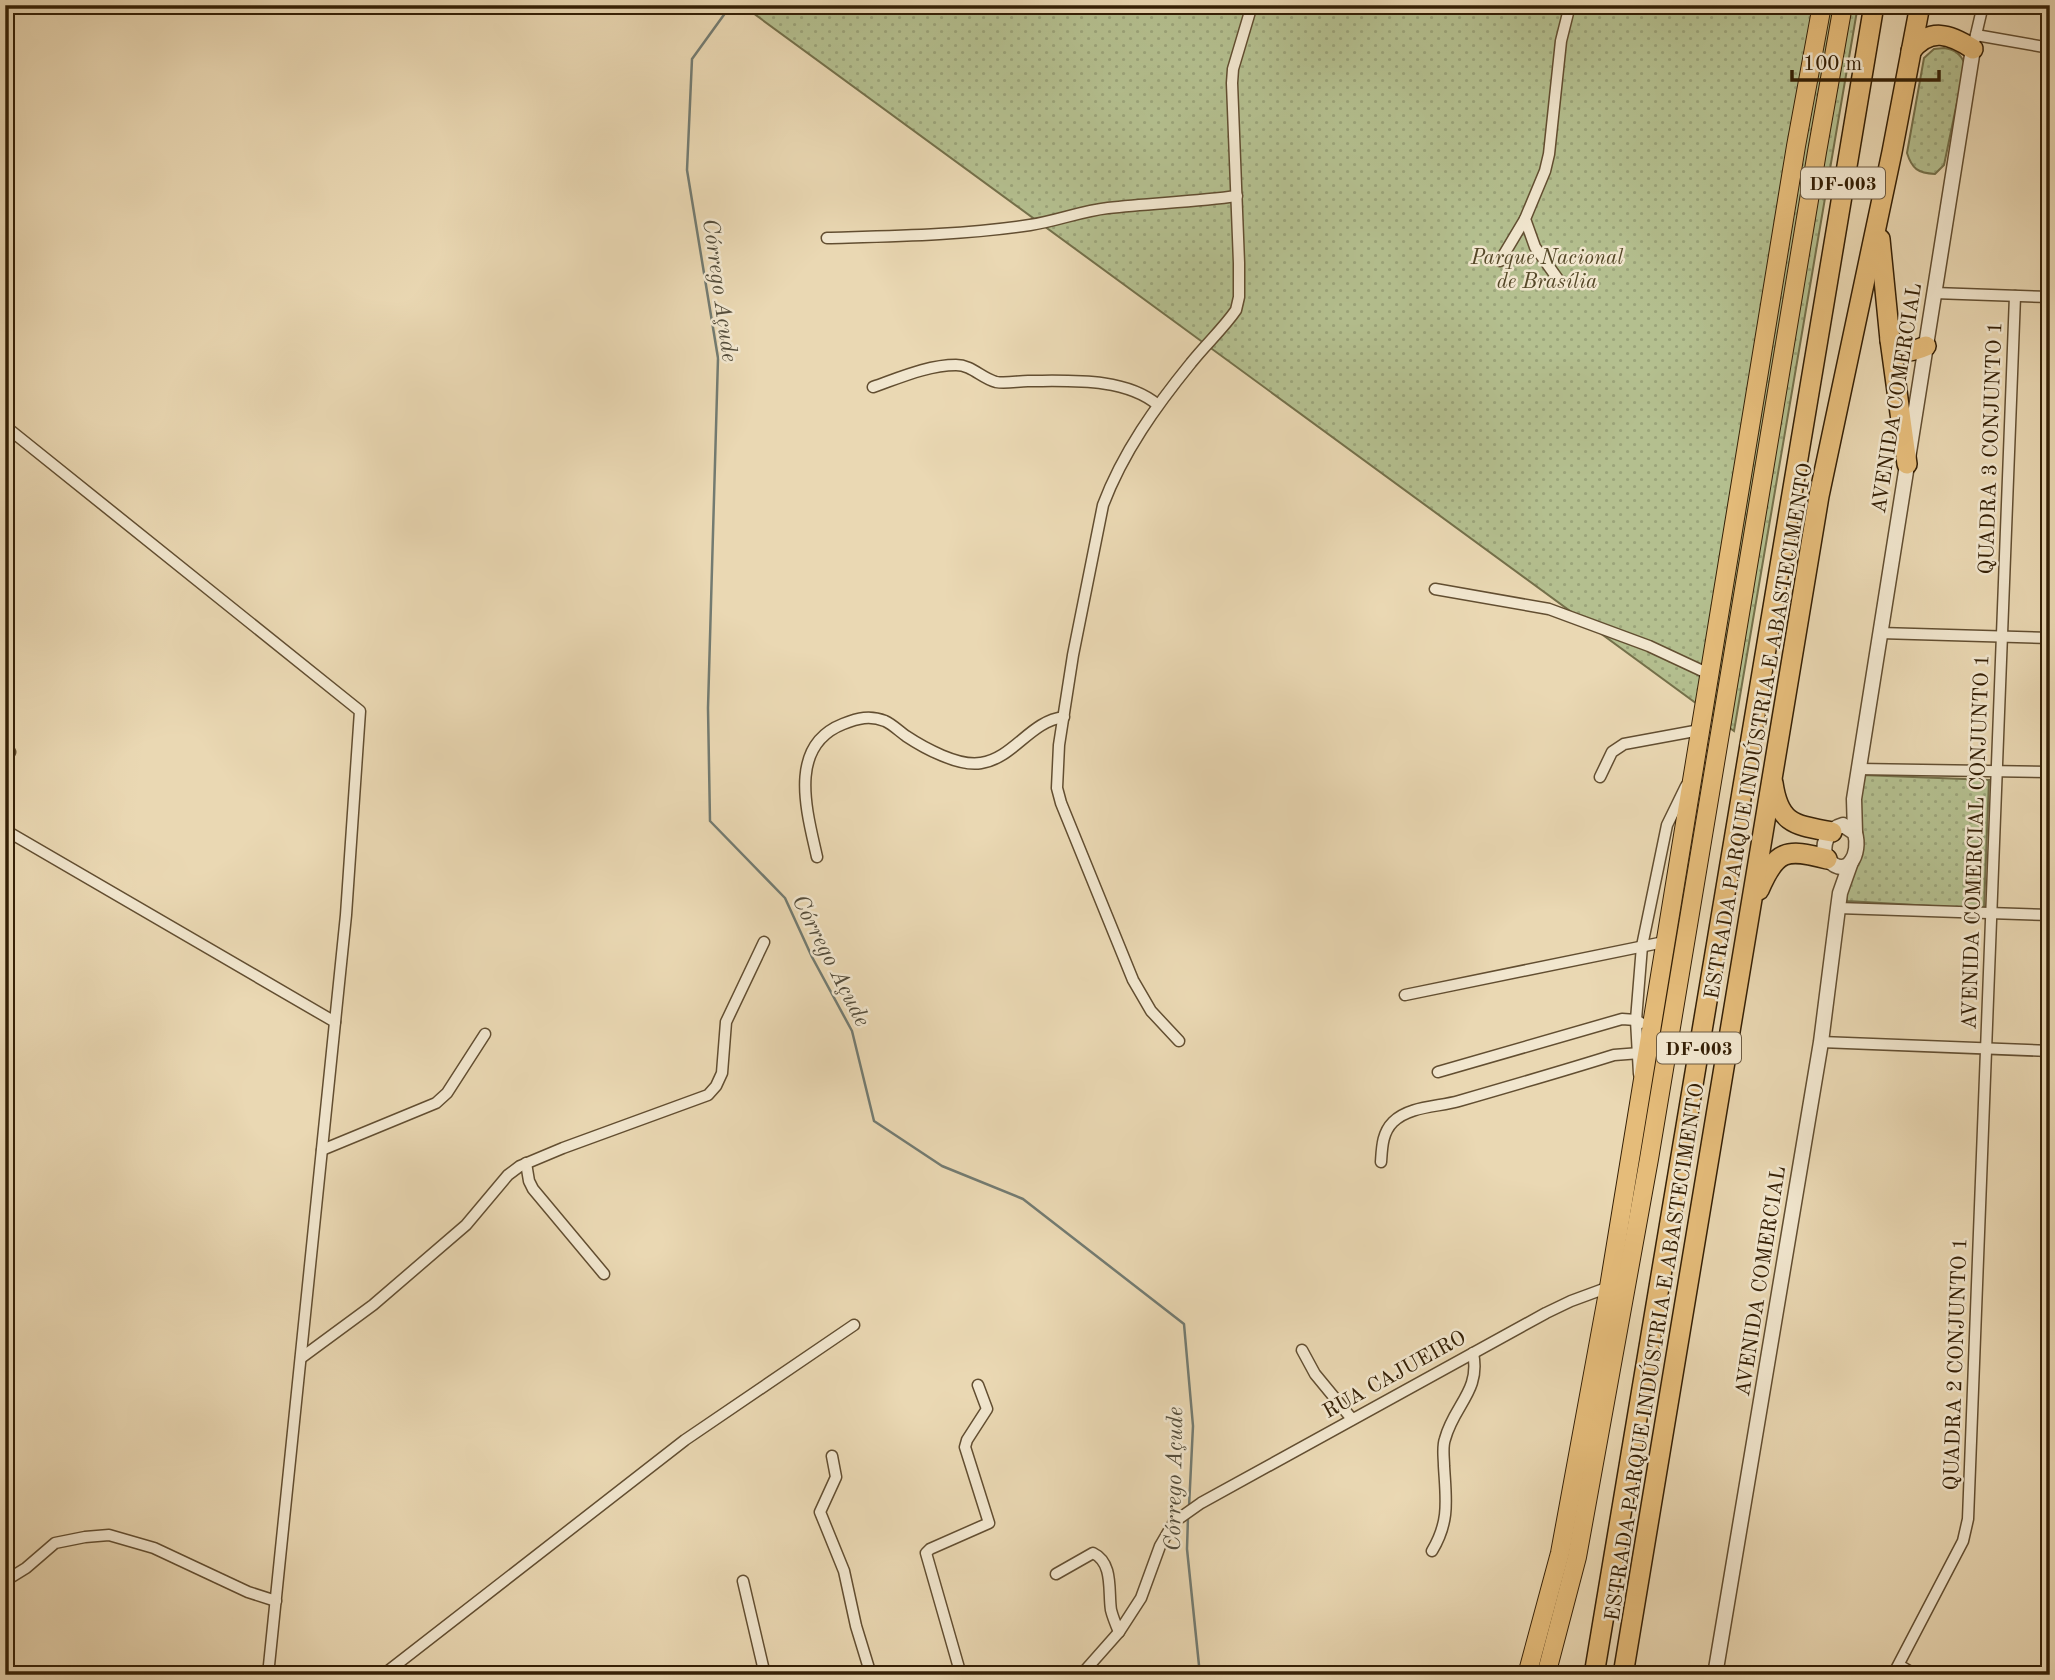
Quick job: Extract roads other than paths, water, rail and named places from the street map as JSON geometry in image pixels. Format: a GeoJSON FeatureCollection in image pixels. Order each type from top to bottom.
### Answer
{"type":"FeatureCollection","features":[{"type":"Feature","properties":{"kind":"highway","name":"ESTRADA PARQUE INDÚSTRIA E ABASTECIMENTO"},"geometry":{"type":"LineString","coordinates":[[1594,1675],[1874,5]]}},
{"type":"Feature","properties":{"kind":"highway","name":"ESTRADA PARQUE INDÚSTRIA E ABASTECIMENTO"},"geometry":{"type":"LineString","coordinates":[[1623,1675],[1819,496],[1920,5]]}},
{"type":"Feature","properties":{"kind":"highway"},"geometry":{"type":"LineString","coordinates":[[1911,51],[1921,39],[1930,36],[1975,42]]}},
{"type":"Feature","properties":{"kind":"highway"},"geometry":{"type":"LineString","coordinates":[[1878,219],[1890,340],[1907,464]]}},
{"type":"Feature","properties":{"kind":"highway"},"geometry":{"type":"LineString","coordinates":[[1890,340],[1902,351],[1911,352],[1926,346]]}},
{"type":"Feature","properties":{"kind":"highway"},"geometry":{"type":"LineString","coordinates":[[1803,421],[1810,432],[1816,435],[1834,429]]}},
{"type":"Feature","properties":{"kind":"highway"},"geometry":{"type":"LineString","coordinates":[[1772,775],[1776,803],[1789,820],[1803,827],[1834,829]]}},
{"type":"Feature","properties":{"kind":"highway"},"geometry":{"type":"LineString","coordinates":[[1749,913],[1766,873],[1777,858],[1790,853],[1806,853],[1830,862]]}},
{"type":"Feature","properties":{"kind":"main road"},"geometry":{"type":"LineString","coordinates":[[1527,1675],[1560,1553],[1609,1287],[1641,1092],[1644,1024],[1664,942],[1796,146],[1822,5]]}},
{"type":"Feature","properties":{"kind":"main road"},"geometry":{"type":"LineString","coordinates":[[1546,1675],[1577,1557],[1649,1159],[1816,152],[1843,5]]}},
{"type":"Feature","properties":{"kind":"street"},"geometry":{"type":"LineString","coordinates":[[1179,1041],[1151,1011],[1133,980],[1061,803],[1056,771],[1073,655],[1103,505],[1126,455],[1158,405],[1236,310],[1239,297],[1239,263],[1232,83],[1233,69],[1252,5]]}},
{"type":"Feature","properties":{"kind":"street"},"geometry":{"type":"LineString","coordinates":[[1500,261],[1525,219],[1545,171],[1562,41],[1570,5]]}},
{"type":"Feature","properties":{"kind":"street","name":"AVENIDA COMERCIAL"},"geometry":{"type":"LineString","coordinates":[[1855,833],[1854,799],[1858,769],[1983,5]]}},
{"type":"Feature","properties":{"kind":"street"},"geometry":{"type":"LineString","coordinates":[[1975,42],[2050,48]]}},
{"type":"Feature","properties":{"kind":"street"},"geometry":{"type":"LineString","coordinates":[[827,238],[1000,229],[1032,225],[1071,214],[1108,208],[1237,197]]}},
{"type":"Feature","properties":{"kind":"street"},"geometry":{"type":"LineString","coordinates":[[1525,219],[1535,247],[1560,282]]}},
{"type":"Feature","properties":{"kind":"street"},"geometry":{"type":"LineString","coordinates":[[1934,293],[2015,296]]}},
{"type":"Feature","properties":{"kind":"street","name":"QUADRA 3 CONJUNTO 1"},"geometry":{"type":"LineString","coordinates":[[2002,636],[2015,296],[2050,297]]}},
{"type":"Feature","properties":{"kind":"street"},"geometry":{"type":"LineString","coordinates":[[873,387],[923,371],[956,365],[998,382],[1099,383],[1135,390],[1158,405]]}},
{"type":"Feature","properties":{"kind":"street"},"geometry":{"type":"LineString","coordinates":[[5,426],[360,711],[346,915],[268,1675]]}},
{"type":"Feature","properties":{"kind":"street"},"geometry":{"type":"LineString","coordinates":[[1435,589],[1549,609],[1649,646],[1709,674]]}},
{"type":"Feature","properties":{"kind":"street"},"geometry":{"type":"LineString","coordinates":[[1880,633],[2050,638]]}},
{"type":"Feature","properties":{"kind":"street","name":"AVENIDA COMERCIAL CONJUNTO 1"},"geometry":{"type":"LineString","coordinates":[[1987,1048],[2002,636]]}},
{"type":"Feature","properties":{"kind":"street"},"geometry":{"type":"LineString","coordinates":[[817,857],[804,787],[807,764],[813,747],[838,726],[871,717],[888,722],[920,745],[945,758],[979,764],[1003,756],[1038,727],[1053,718],[1064,717]]}},
{"type":"Feature","properties":{"kind":"street"},"geometry":{"type":"LineString","coordinates":[[1600,777],[1612,752],[1624,744],[1700,730]]}},
{"type":"Feature","properties":{"kind":"street"},"geometry":{"type":"LineString","coordinates":[[1858,769],[1997,769],[2050,772]]}},
{"type":"Feature","properties":{"kind":"street"},"geometry":{"type":"LineString","coordinates":[[1438,1072],[1622,1020],[1644,1024],[1642,946],[1667,825],[1693,771]]}},
{"type":"Feature","properties":{"kind":"street","name":"AVENIDA COMERCIAL"},"geometry":{"type":"LineString","coordinates":[[1834,829],[1854,799]]}},
{"type":"Feature","properties":{"kind":"street"},"geometry":{"type":"LineString","coordinates":[[1843,825],[1855,833],[1856,848],[1852,862],[1846,866],[1830,862],[1825,854],[1826,840],[1834,829],[1843,825]]}},
{"type":"Feature","properties":{"kind":"street"},"geometry":{"type":"LineString","coordinates":[[5,830],[335,1022]]}},
{"type":"Feature","properties":{"kind":"street","name":"AVENIDA COMERCIAL"},"geometry":{"type":"LineString","coordinates":[[1830,862],[1840,893]]}},
{"type":"Feature","properties":{"kind":"street","name":"AVENIDA COMERCIAL"},"geometry":{"type":"LineString","coordinates":[[1715,1675],[1821,1042],[1840,893],[1852,862]]}},
{"type":"Feature","properties":{"kind":"street"},"geometry":{"type":"LineString","coordinates":[[1838,908],[2050,915]]}},
{"type":"Feature","properties":{"kind":"street"},"geometry":{"type":"LineString","coordinates":[[301,1358],[373,1305],[466,1226],[508,1175],[526,1163],[708,1095],[722,1073],[726,1022],[764,942]]}},
{"type":"Feature","properties":{"kind":"street"},"geometry":{"type":"LineString","coordinates":[[1405,995],[1664,942]]}},
{"type":"Feature","properties":{"kind":"street"},"geometry":{"type":"LineString","coordinates":[[322,1150],[436,1102],[447,1093],[485,1034]]}},
{"type":"Feature","properties":{"kind":"street"},"geometry":{"type":"LineString","coordinates":[[1821,1042],[2050,1051]]}},
{"type":"Feature","properties":{"kind":"street","name":"QUADRA 2 CONJUNTO 1"},"geometry":{"type":"LineString","coordinates":[[1896,1670],[1963,1541],[1968,1519],[1987,1048]]}},
{"type":"Feature","properties":{"kind":"street"},"geometry":{"type":"LineString","coordinates":[[1381,1162],[1387,1128],[1410,1112],[1455,1102],[1614,1055],[1642,1053]]}},
{"type":"Feature","properties":{"kind":"street"},"geometry":{"type":"LineString","coordinates":[[526,1163],[533,1189],[604,1274]]}},
{"type":"Feature","properties":{"kind":"street","name":"RUA CAJUEIRO"},"geometry":{"type":"LineString","coordinates":[[1119,1632],[1141,1598],[1160,1546],[1174,1522],[1200,1503],[1563,1305],[1609,1287]]}},
{"type":"Feature","properties":{"kind":"street"},"geometry":{"type":"LineString","coordinates":[[383,1675],[685,1440],[854,1325]]}},
{"type":"Feature","properties":{"kind":"street"},"geometry":{"type":"LineString","coordinates":[[1303,1350],[1315,1374],[1352,1419]]}},
{"type":"Feature","properties":{"kind":"street"},"geometry":{"type":"LineString","coordinates":[[1432,1551],[1445,1524],[1443,1442],[1452,1419],[1470,1390],[1476,1368],[1473,1353]]}},
{"type":"Feature","properties":{"kind":"street"},"geometry":{"type":"LineString","coordinates":[[961,1675],[926,1553],[989,1523],[965,1447],[987,1409],[978,1385]]}},
{"type":"Feature","properties":{"kind":"street"},"geometry":{"type":"LineString","coordinates":[[832,1456],[836,1477],[820,1512],[844,1571],[856,1626],[871,1675]]}},
{"type":"Feature","properties":{"kind":"street"},"geometry":{"type":"LineString","coordinates":[[5,1581],[26,1568],[55,1543],[109,1535],[153,1548],[248,1592],[276,1601]]}},
{"type":"Feature","properties":{"kind":"street"},"geometry":{"type":"LineString","coordinates":[[1056,1574],[1093,1553],[1098,1555],[1107,1568],[1112,1614],[1119,1632],[1081,1675]]}},
{"type":"Feature","properties":{"kind":"street"},"geometry":{"type":"LineString","coordinates":[[743,1581],[765,1675]]}},
{"type":"Feature","properties":{"kind":"street"},"geometry":{"type":"LineString","coordinates":[[2043,1675],[2050,1661]]}},
{"type":"Feature","properties":{"kind":"street"},"geometry":{"type":"LineString","coordinates":[[1896,1670],[1916,1675]]}},
{"type":"Feature","properties":{"kind":"waterway","name":"Córrego Açude"},"geometry":{"type":"LineString","coordinates":[[731,5],[692,59],[687,170],[718,358],[708,708],[710,821],[785,898],[812,957],[852,1031],[874,1121],[942,1166],[1023,1199],[1184,1324],[1193,1426],[1189,1507]]}},
{"type":"Feature","properties":{"kind":"waterway","name":"Córrego Açude"},"geometry":{"type":"LineString","coordinates":[[1188,1517],[1187,1549],[1200,1675]]}},
{"type":"Feature","properties":{"kind":"park label","name":"Parque Nacional de Brasília"},"geometry":{"type":"Point","coordinates":[1547,269]}}]}
